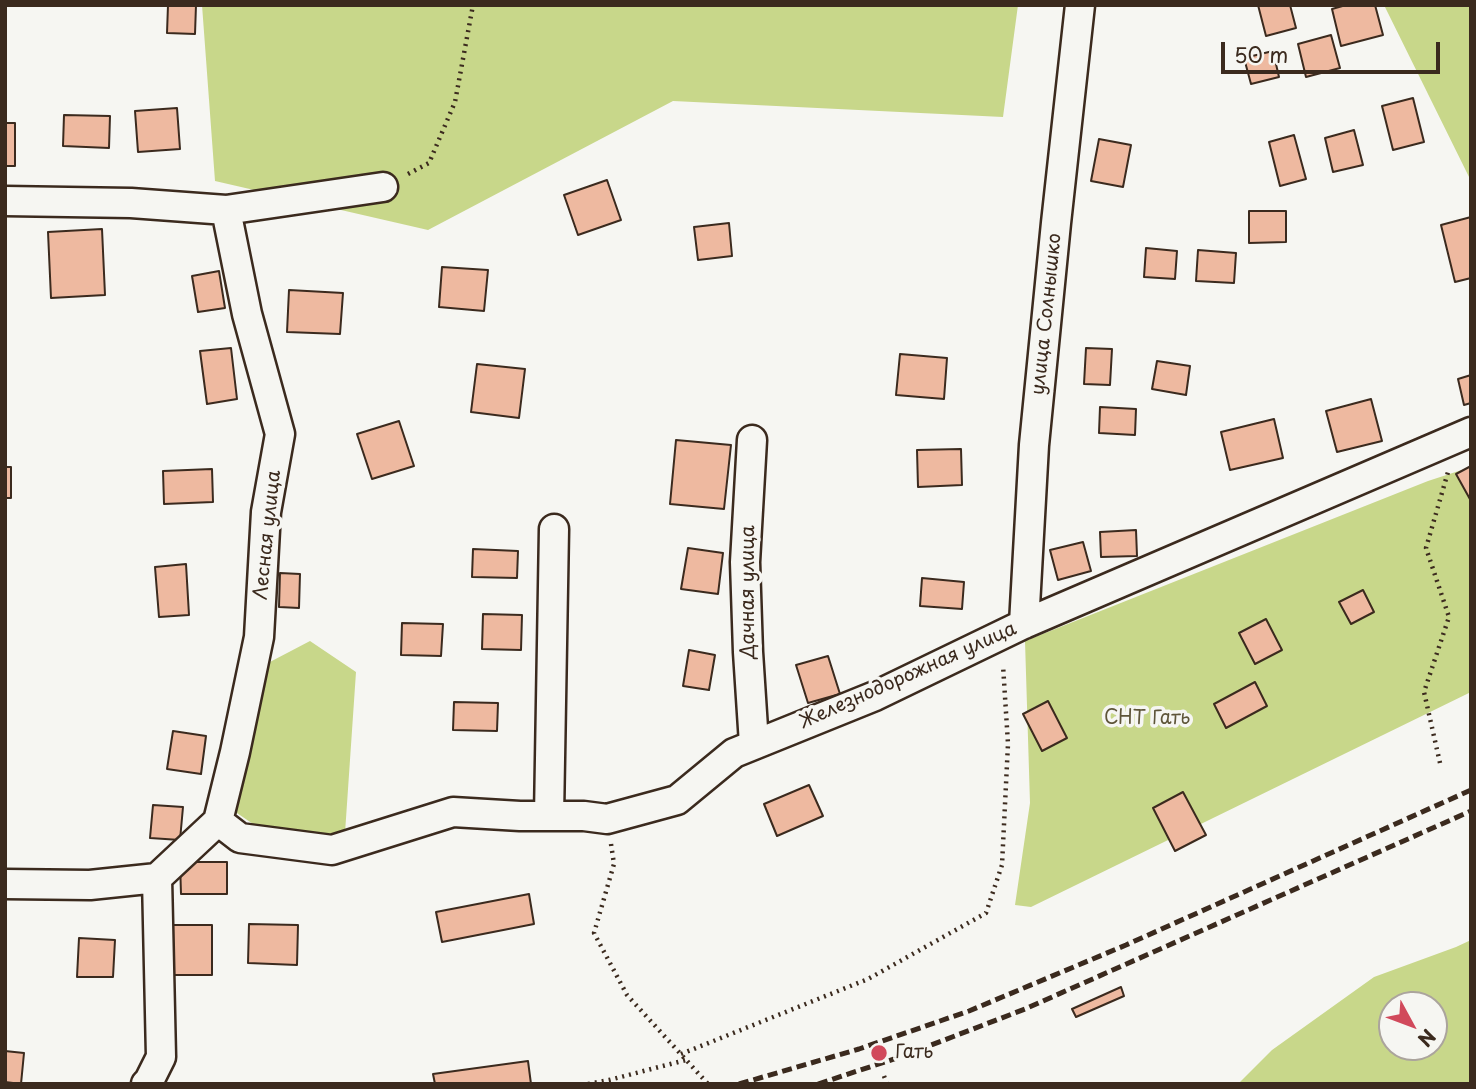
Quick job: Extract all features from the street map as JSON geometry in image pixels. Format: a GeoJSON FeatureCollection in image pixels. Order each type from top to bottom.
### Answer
{"type":"FeatureCollection","features":[{"type":"Feature","properties":{"kind":"street","name":"улица Солнышко"},"geometry":{"type":"LineString","coordinates":[[1024,624],[1034,445],[1080,5]]}},
{"type":"Feature","properties":{"kind":"street"},"geometry":{"type":"LineString","coordinates":[[5,201],[131,203],[226,210],[383,187]]}},
{"type":"Feature","properties":{"kind":"street","name":"Лесная улица"},"geometry":{"type":"LineString","coordinates":[[218,821],[259,637],[266,512],[280,434],[247,314],[226,210]]}},
{"type":"Feature","properties":{"kind":"street","name":"Железнодорожная улица"},"geometry":{"type":"LineString","coordinates":[[218,821],[240,838],[332,850],[453,812],[607,819],[677,800],[734,752],[875,696],[1024,624],[1471,432]]}},
{"type":"Feature","properties":{"kind":"street","name":"Дачная улица"},"geometry":{"type":"LineString","coordinates":[[752,440],[745,562],[754,744]]}},
{"type":"Feature","properties":{"kind":"street"},"geometry":{"type":"LineString","coordinates":[[549,816],[554,528]]}},
{"type":"Feature","properties":{"kind":"street"},"geometry":{"type":"LineString","coordinates":[[5,884],[90,885],[157,878],[218,821]]}},
{"type":"Feature","properties":{"kind":"street"},"geometry":{"type":"LineString","coordinates":[[146,1084],[161,1057],[157,878]]}},
{"type":"Feature","properties":{"kind":"path"},"geometry":{"type":"LineString","coordinates":[[383,187],[429,163],[456,102],[473,5]]}},
{"type":"Feature","properties":{"kind":"path"},"geometry":{"type":"LineString","coordinates":[[1440,763],[1424,692],[1448,617],[1426,548],[1451,460]]}},
{"type":"Feature","properties":{"kind":"path"},"geometry":{"type":"LineString","coordinates":[[681,1054],[868,979],[986,913],[1002,865],[1008,744],[1002,652],[1024,624]]}},
{"type":"Feature","properties":{"kind":"path"},"geometry":{"type":"LineString","coordinates":[[607,819],[614,864],[594,933],[627,995],[708,1084]]}},
{"type":"Feature","properties":{"kind":"path"},"geometry":{"type":"LineString","coordinates":[[588,1084],[686,1060]]}},
{"type":"Feature","properties":{"kind":"path"},"geometry":{"type":"LineString","coordinates":[[884,1076],[887,1084]]}},
{"type":"Feature","properties":{"kind":"green space"},"geometry":{"type":"Polygon","coordinates":[[[202,5],[1018,5],[1003,117],[673,101],[428,230],[215,181],[202,5]]]}},
{"type":"Feature","properties":{"kind":"green space"},"geometry":{"type":"Polygon","coordinates":[[[1384,5],[1471,5],[1471,181],[1384,5]]]}},
{"type":"Feature","properties":{"kind":"green space","name":"СНТ Гать"},"geometry":{"type":"Polygon","coordinates":[[[1471,467],[1471,692],[1031,907],[1015,905],[1030,803],[1025,641],[1428,481],[1471,467]]]}},
{"type":"Feature","properties":{"kind":"green space"},"geometry":{"type":"Polygon","coordinates":[[[310,641],[356,672],[345,833],[278,841],[234,811],[268,663],[310,641]]]}},
{"type":"Feature","properties":{"kind":"green space"},"geometry":{"type":"Polygon","coordinates":[[[1471,940],[1471,1084],[1238,1084],[1272,1050],[1374,977],[1471,940]]]}},
{"type":"Feature","properties":{"kind":"building"},"geometry":{"type":"Polygon","coordinates":[[[168,5],[196,5],[195,34],[167,33],[168,5]]]}},
{"type":"Feature","properties":{"kind":"building"},"geometry":{"type":"Polygon","coordinates":[[[1258,5],[1290,5],[1296,28],[1266,36],[1258,5]]]}},
{"type":"Feature","properties":{"kind":"building"},"geometry":{"type":"Polygon","coordinates":[[[1346,5],[1375,5],[1383,35],[1341,46],[1332,9],[1346,5]]]}},
{"type":"Feature","properties":{"kind":"building"},"geometry":{"type":"Polygon","coordinates":[[[1331,35],[1340,68],[1306,77],[1298,44],[1331,35]]]}},
{"type":"Feature","properties":{"kind":"building"},"geometry":{"type":"Polygon","coordinates":[[[1273,51],[1279,77],[1251,84],[1244,58],[1273,51]]]}},
{"type":"Feature","properties":{"kind":"building"},"geometry":{"type":"Polygon","coordinates":[[[1413,98],[1424,142],[1393,150],[1382,106],[1413,98]]]}},
{"type":"Feature","properties":{"kind":"building"},"geometry":{"type":"Polygon","coordinates":[[[177,108],[180,149],[138,152],[135,111],[177,108]]]}},
{"type":"Feature","properties":{"kind":"building"},"geometry":{"type":"Polygon","coordinates":[[[64,115],[110,116],[109,148],[63,146],[64,115]]]}},
{"type":"Feature","properties":{"kind":"building"},"geometry":{"type":"Polygon","coordinates":[[[5,123],[15,123],[15,166],[5,166],[5,123]]]}},
{"type":"Feature","properties":{"kind":"building"},"geometry":{"type":"Polygon","coordinates":[[[1354,130],[1363,165],[1333,172],[1325,138],[1354,130]]]}},
{"type":"Feature","properties":{"kind":"building"},"geometry":{"type":"Polygon","coordinates":[[[1294,135],[1306,179],[1280,186],[1269,142],[1294,135]]]}},
{"type":"Feature","properties":{"kind":"building"},"geometry":{"type":"Polygon","coordinates":[[[1099,139],[1131,145],[1123,187],[1091,181],[1099,139]]]}},
{"type":"Feature","properties":{"kind":"building"},"geometry":{"type":"Polygon","coordinates":[[[607,180],[621,220],[578,235],[564,195],[607,180]]]}},
{"type":"Feature","properties":{"kind":"building"},"geometry":{"type":"Polygon","coordinates":[[[1249,211],[1286,211],[1286,242],[1249,243],[1249,211]]]}},
{"type":"Feature","properties":{"kind":"building"},"geometry":{"type":"Polygon","coordinates":[[[1471,217],[1471,278],[1455,282],[1441,225],[1471,217]]]}},
{"type":"Feature","properties":{"kind":"building"},"geometry":{"type":"Polygon","coordinates":[[[729,223],[732,256],[698,260],[694,227],[729,223]]]}},
{"type":"Feature","properties":{"kind":"building"},"geometry":{"type":"Polygon","coordinates":[[[102,229],[105,295],[51,298],[48,232],[102,229]]]}},
{"type":"Feature","properties":{"kind":"building"},"geometry":{"type":"Polygon","coordinates":[[[1146,248],[1177,251],[1175,279],[1144,277],[1146,248]]]}},
{"type":"Feature","properties":{"kind":"building"},"geometry":{"type":"Polygon","coordinates":[[[1198,250],[1236,253],[1234,283],[1196,281],[1198,250]]]}},
{"type":"Feature","properties":{"kind":"building"},"geometry":{"type":"Polygon","coordinates":[[[442,267],[488,270],[484,311],[439,307],[442,267]]]}},
{"type":"Feature","properties":{"kind":"building"},"geometry":{"type":"Polygon","coordinates":[[[219,271],[225,308],[198,312],[192,276],[219,271]]]}},
{"type":"Feature","properties":{"kind":"building"},"geometry":{"type":"Polygon","coordinates":[[[289,290],[343,293],[340,334],[287,332],[289,290]]]}},
{"type":"Feature","properties":{"kind":"building"},"geometry":{"type":"Polygon","coordinates":[[[231,348],[237,399],[207,404],[200,351],[231,348]]]}},
{"type":"Feature","properties":{"kind":"building"},"geometry":{"type":"Polygon","coordinates":[[[1086,348],[1112,349],[1110,385],[1084,384],[1086,348]]]}},
{"type":"Feature","properties":{"kind":"building"},"geometry":{"type":"Polygon","coordinates":[[[900,354],[947,358],[944,399],[896,395],[900,354]]]}},
{"type":"Feature","properties":{"kind":"building"},"geometry":{"type":"Polygon","coordinates":[[[1157,361],[1190,366],[1186,395],[1152,389],[1157,361]]]}},
{"type":"Feature","properties":{"kind":"building"},"geometry":{"type":"Polygon","coordinates":[[[477,364],[525,369],[519,418],[471,412],[477,364]]]}},
{"type":"Feature","properties":{"kind":"building"},"geometry":{"type":"Polygon","coordinates":[[[1471,375],[1471,403],[1464,405],[1458,379],[1471,375]]]}},
{"type":"Feature","properties":{"kind":"building"},"geometry":{"type":"Polygon","coordinates":[[[1371,399],[1382,441],[1337,452],[1326,411],[1371,399]]]}},
{"type":"Feature","properties":{"kind":"building"},"geometry":{"type":"Polygon","coordinates":[[[1100,407],[1136,409],[1135,435],[1099,433],[1100,407]]]}},
{"type":"Feature","properties":{"kind":"building"},"geometry":{"type":"Polygon","coordinates":[[[1274,419],[1283,458],[1230,470],[1221,432],[1274,419]]]}},
{"type":"Feature","properties":{"kind":"building"},"geometry":{"type":"Polygon","coordinates":[[[399,421],[414,466],[372,479],[357,434],[399,421]]]}},
{"type":"Feature","properties":{"kind":"building"},"geometry":{"type":"Polygon","coordinates":[[[676,440],[731,445],[724,509],[670,504],[676,440]]]}},
{"type":"Feature","properties":{"kind":"building"},"geometry":{"type":"Polygon","coordinates":[[[961,449],[962,485],[918,487],[917,450],[961,449]]]}},
{"type":"Feature","properties":{"kind":"building"},"geometry":{"type":"Polygon","coordinates":[[[1471,466],[1471,501],[1456,474],[1471,466]]]}},
{"type":"Feature","properties":{"kind":"building"},"geometry":{"type":"Polygon","coordinates":[[[5,467],[11,467],[11,498],[5,498],[5,467]]]}},
{"type":"Feature","properties":{"kind":"building"},"geometry":{"type":"Polygon","coordinates":[[[212,469],[213,502],[164,504],[163,471],[212,469]]]}},
{"type":"Feature","properties":{"kind":"building"},"geometry":{"type":"Polygon","coordinates":[[[1136,530],[1137,556],[1101,557],[1100,532],[1136,530]]]}},
{"type":"Feature","properties":{"kind":"building"},"geometry":{"type":"Polygon","coordinates":[[[1083,542],[1091,571],[1058,580],[1050,550],[1083,542]]]}},
{"type":"Feature","properties":{"kind":"building"},"geometry":{"type":"Polygon","coordinates":[[[688,548],[723,553],[718,594],[681,589],[688,548]]]}},
{"type":"Feature","properties":{"kind":"building"},"geometry":{"type":"Polygon","coordinates":[[[473,549],[518,551],[517,578],[472,577],[473,549]]]}},
{"type":"Feature","properties":{"kind":"building"},"geometry":{"type":"Polygon","coordinates":[[[186,564],[189,615],[159,617],[155,567],[186,564]]]}},
{"type":"Feature","properties":{"kind":"building"},"geometry":{"type":"Polygon","coordinates":[[[280,573],[300,574],[299,608],[279,607],[280,573]]]}},
{"type":"Feature","properties":{"kind":"building"},"geometry":{"type":"Polygon","coordinates":[[[922,578],[964,582],[962,609],[920,606],[922,578]]]}},
{"type":"Feature","properties":{"kind":"building"},"geometry":{"type":"Polygon","coordinates":[[[1363,590],[1374,612],[1351,624],[1339,602],[1363,590]]]}},
{"type":"Feature","properties":{"kind":"building"},"geometry":{"type":"Polygon","coordinates":[[[483,614],[522,615],[521,650],[482,649],[483,614]]]}},
{"type":"Feature","properties":{"kind":"building"},"geometry":{"type":"Polygon","coordinates":[[[1266,619],[1282,650],[1255,664],[1239,633],[1266,619]]]}},
{"type":"Feature","properties":{"kind":"building"},"geometry":{"type":"Polygon","coordinates":[[[402,623],[443,624],[441,656],[401,655],[402,623]]]}},
{"type":"Feature","properties":{"kind":"building"},"geometry":{"type":"Polygon","coordinates":[[[689,650],[715,655],[709,690],[683,686],[689,650]]]}},
{"type":"Feature","properties":{"kind":"building"},"geometry":{"type":"Polygon","coordinates":[[[828,656],[840,694],[808,703],[796,665],[828,656]]]}},
{"type":"Feature","properties":{"kind":"building"},"geometry":{"type":"Polygon","coordinates":[[[1255,682],[1267,706],[1226,728],[1214,704],[1255,682]]]}},
{"type":"Feature","properties":{"kind":"building"},"geometry":{"type":"Polygon","coordinates":[[[1048,701],[1067,738],[1042,751],[1023,714],[1048,701]]]}},
{"type":"Feature","properties":{"kind":"building"},"geometry":{"type":"Polygon","coordinates":[[[454,702],[498,703],[497,731],[453,730],[454,702]]]}},
{"type":"Feature","properties":{"kind":"building"},"geometry":{"type":"Polygon","coordinates":[[[173,731],[206,736],[201,774],[167,769],[173,731]]]}},
{"type":"Feature","properties":{"kind":"building"},"geometry":{"type":"Polygon","coordinates":[[[809,785],[823,816],[777,836],[764,804],[809,785]]]}},
{"type":"Feature","properties":{"kind":"building"},"geometry":{"type":"Polygon","coordinates":[[[1183,792],[1206,835],[1175,851],[1153,808],[1183,792]]]}},
{"type":"Feature","properties":{"kind":"building"},"geometry":{"type":"Polygon","coordinates":[[[153,805],[183,807],[180,840],[150,838],[153,805]]]}},
{"type":"Feature","properties":{"kind":"building"},"geometry":{"type":"Polygon","coordinates":[[[180,862],[227,862],[227,894],[181,894],[180,862]]]}},
{"type":"Feature","properties":{"kind":"building"},"geometry":{"type":"Polygon","coordinates":[[[529,894],[534,924],[442,942],[436,912],[529,894]]]}},
{"type":"Feature","properties":{"kind":"building"},"geometry":{"type":"Polygon","coordinates":[[[249,924],[298,925],[297,965],[248,963],[249,924]]]}},
{"type":"Feature","properties":{"kind":"building"},"geometry":{"type":"Polygon","coordinates":[[[173,925],[212,925],[212,975],[173,975],[173,925]]]}},
{"type":"Feature","properties":{"kind":"building"},"geometry":{"type":"Polygon","coordinates":[[[79,938],[115,940],[113,977],[77,977],[79,938]]]}},
{"type":"Feature","properties":{"kind":"building"},"geometry":{"type":"Polygon","coordinates":[[[1121,987],[1124,996],[1076,1017],[1072,1009],[1121,987]]]}},
{"type":"Feature","properties":{"kind":"building"},"geometry":{"type":"Polygon","coordinates":[[[5,1051],[24,1053],[21,1084],[5,1082],[5,1051]]]}},
{"type":"Feature","properties":{"kind":"building"},"geometry":{"type":"Polygon","coordinates":[[[528,1061],[531,1084],[435,1084],[433,1074],[528,1061]]]}},
{"type":"Feature","properties":{"kind":"railway"},"geometry":{"type":"LineString","coordinates":[[739,1084],[859,1049],[969,1011],[1126,945],[1471,790]]}},
{"type":"Feature","properties":{"kind":"railway"},"geometry":{"type":"LineString","coordinates":[[818,1084],[900,1057],[1025,1009],[1471,811]]}},
{"type":"Feature","properties":{"kind":"place","name":"Гать"},"geometry":{"type":"Point","coordinates":[879,1053]}}]}
